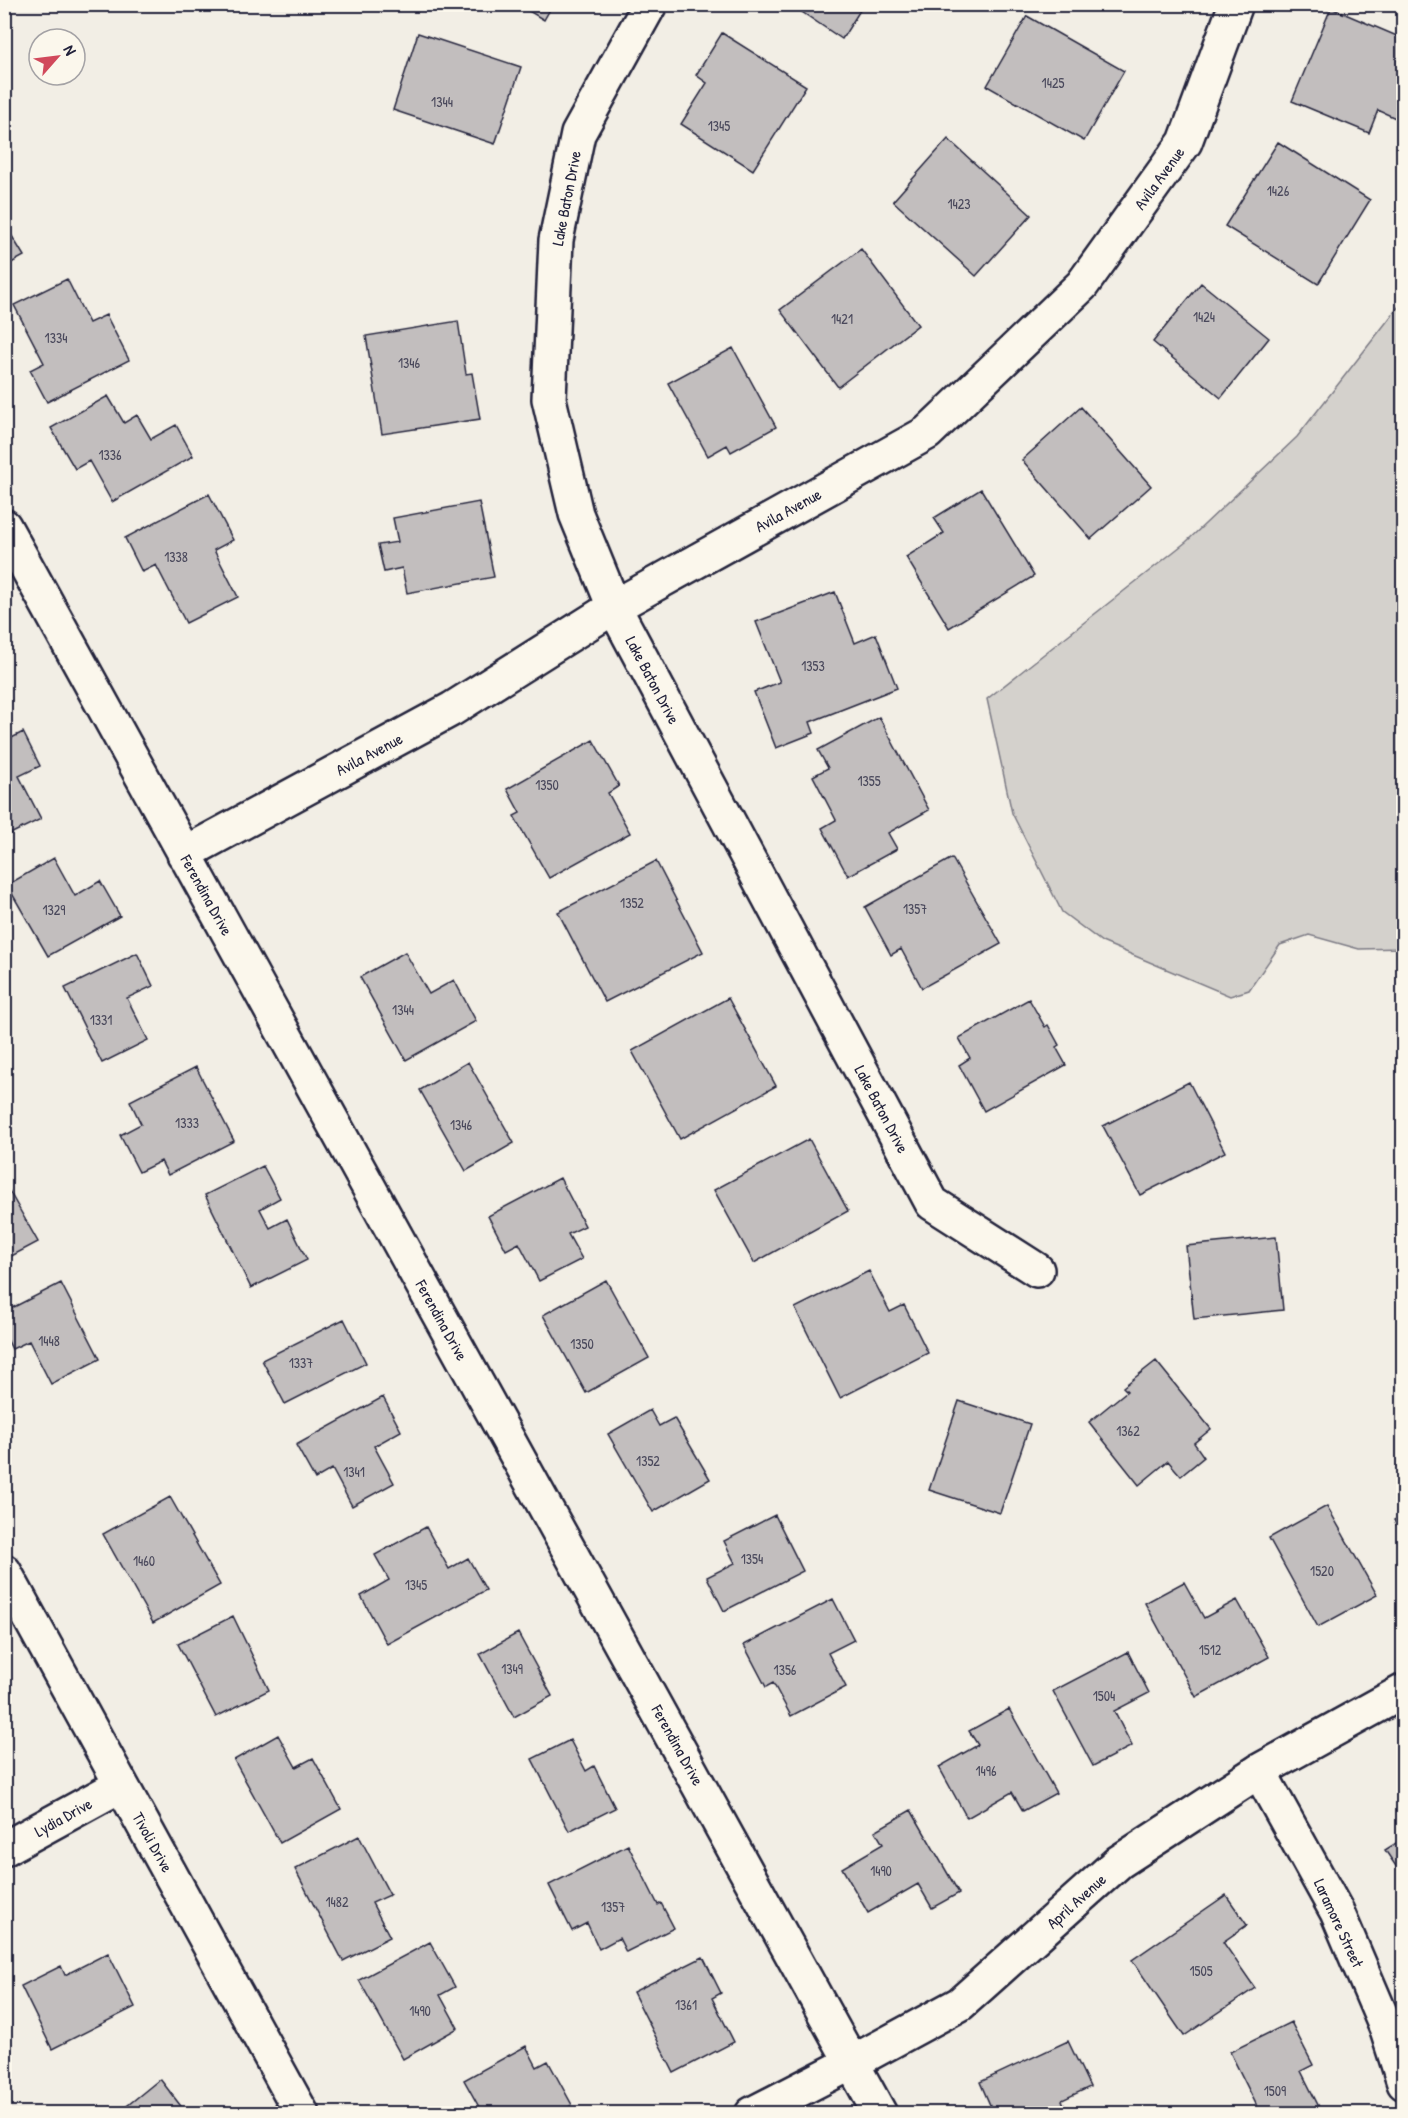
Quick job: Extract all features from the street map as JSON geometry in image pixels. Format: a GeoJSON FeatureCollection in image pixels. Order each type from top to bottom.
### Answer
{"type":"FeatureCollection","features":[{"type":"Feature","properties":{"kind":"street","name":"Lake Baton Drive"},"geometry":{"type":"LineString","coordinates":[[650,4],[578,134],[556,240],[549,399],[576,514],[614,608],[932,1203],[1037,1270]]}},
{"type":"Feature","properties":{"kind":"street","name":"Avila Avenue"},"geometry":{"type":"LineString","coordinates":[[184,854],[452,709],[614,608],[927,433],[1082,285],[1185,142],[1236,4]]}},
{"type":"Feature","properties":{"kind":"street","name":"Ferendina Drive"},"geometry":{"type":"LineString","coordinates":[[4,526],[880,2114]]}},
{"type":"Feature","properties":{"kind":"street","name":"Tivoli Drive"},"geometry":{"type":"LineString","coordinates":[[4,1571],[302,2114]]}},
{"type":"Feature","properties":{"kind":"street","name":"April Avenue"},"geometry":{"type":"LineString","coordinates":[[752,2114],[960,2004],[1119,1862],[1259,1771],[1404,1691]]}},
{"type":"Feature","properties":{"kind":"street","name":"Laramore Street"},"geometry":{"type":"LineString","coordinates":[[1259,1771],[1337,1912],[1386,2027],[1404,2083]]}},
{"type":"Feature","properties":{"kind":"street","name":"Lydia Drive"},"geometry":{"type":"LineString","coordinates":[[4,1849],[121,1785]]}},
{"type":"Feature","properties":{"kind":"shaded area"},"geometry":{"type":"Polygon","coordinates":[[[1403,301],[1403,948],[1359,949],[1309,935],[1280,945],[1249,990],[1230,996],[1102,942],[1062,912],[1012,813],[987,699],[1186,542],[1297,437],[1403,301]]]}},
{"type":"Feature","properties":{"kind":"building"},"geometry":{"type":"Polygon","coordinates":[[[517,4],[553,4],[544,20],[517,4]]]}},
{"type":"Feature","properties":{"kind":"building"},"geometry":{"type":"Polygon","coordinates":[[[790,4],[864,4],[842,39],[790,4]]]}},
{"type":"Feature","properties":{"kind":"building"},"geometry":{"type":"Polygon","coordinates":[[[1331,8],[1404,39],[1404,116],[1402,121],[1378,110],[1369,133],[1292,101],[1331,8]]]}},
{"type":"Feature","properties":{"kind":"building"},"geometry":{"type":"Polygon","coordinates":[[[1027,16],[1124,71],[1084,141],[987,86],[1027,16]]]}},
{"type":"Feature","properties":{"kind":"building"},"geometry":{"type":"Polygon","coordinates":[[[418,33],[521,67],[495,144],[393,110],[418,33]]]}},
{"type":"Feature","properties":{"kind":"building"},"geometry":{"type":"Polygon","coordinates":[[[722,33],[806,86],[753,170],[681,124],[707,83],[696,75],[722,33]]]}},
{"type":"Feature","properties":{"kind":"building"},"geometry":{"type":"Polygon","coordinates":[[[948,139],[1031,215],[976,276],[893,201],[948,139]]]}},
{"type":"Feature","properties":{"kind":"building"},"geometry":{"type":"Polygon","coordinates":[[[1278,142],[1370,200],[1318,284],[1225,226],[1278,142]]]}},
{"type":"Feature","properties":{"kind":"building"},"geometry":{"type":"Polygon","coordinates":[[[4,223],[24,256],[4,267],[4,223]]]}},
{"type":"Feature","properties":{"kind":"building"},"geometry":{"type":"Polygon","coordinates":[[[861,249],[918,325],[838,387],[780,310],[861,249]]]}},
{"type":"Feature","properties":{"kind":"building"},"geometry":{"type":"Polygon","coordinates":[[[67,279],[89,323],[106,315],[129,360],[47,402],[30,370],[44,363],[14,305],[67,279]]]}},
{"type":"Feature","properties":{"kind":"building"},"geometry":{"type":"Polygon","coordinates":[[[1201,283],[1269,338],[1221,398],[1153,342],[1201,283]]]}},
{"type":"Feature","properties":{"kind":"building"},"geometry":{"type":"Polygon","coordinates":[[[458,321],[466,374],[472,373],[480,419],[382,434],[366,336],[458,321]]]}},
{"type":"Feature","properties":{"kind":"building"},"geometry":{"type":"Polygon","coordinates":[[[733,348],[776,427],[731,452],[727,445],[708,456],[668,383],[733,348]]]}},
{"type":"Feature","properties":{"kind":"building"},"geometry":{"type":"Polygon","coordinates":[[[108,396],[124,423],[137,415],[151,439],[176,425],[193,456],[112,502],[89,461],[75,469],[51,428],[108,396]]]}},
{"type":"Feature","properties":{"kind":"building"},"geometry":{"type":"Polygon","coordinates":[[[1081,407],[1151,486],[1091,539],[1022,460],[1081,407]]]}},
{"type":"Feature","properties":{"kind":"building"},"geometry":{"type":"Polygon","coordinates":[[[981,489],[1034,576],[949,628],[906,557],[944,533],[934,518],[981,489]]]}},
{"type":"Feature","properties":{"kind":"building"},"geometry":{"type":"Polygon","coordinates":[[[209,494],[233,540],[214,550],[238,597],[186,623],[156,565],[142,572],[125,538],[209,494]]]}},
{"type":"Feature","properties":{"kind":"building"},"geometry":{"type":"Polygon","coordinates":[[[479,502],[494,577],[407,593],[402,568],[384,572],[378,545],[398,542],[393,518],[479,502]]]}},
{"type":"Feature","properties":{"kind":"building"},"geometry":{"type":"Polygon","coordinates":[[[835,592],[855,643],[876,634],[897,688],[810,722],[814,733],[776,748],[754,692],[780,682],[756,622],[835,592]]]}},
{"type":"Feature","properties":{"kind":"building"},"geometry":{"type":"Polygon","coordinates":[[[879,717],[929,810],[888,833],[897,849],[848,876],[822,828],[836,820],[813,776],[828,768],[818,750],[879,717]]]}},
{"type":"Feature","properties":{"kind":"building"},"geometry":{"type":"Polygon","coordinates":[[[23,732],[40,766],[19,776],[41,819],[4,837],[4,742],[23,732]]]}},
{"type":"Feature","properties":{"kind":"building"},"geometry":{"type":"Polygon","coordinates":[[[593,740],[619,786],[608,793],[630,833],[549,878],[514,816],[520,813],[507,789],[593,740]]]}},
{"type":"Feature","properties":{"kind":"building"},"geometry":{"type":"Polygon","coordinates":[[[54,858],[75,896],[100,881],[120,916],[48,956],[7,885],[54,858]]]}},
{"type":"Feature","properties":{"kind":"building"},"geometry":{"type":"Polygon","coordinates":[[[952,858],[1001,944],[922,988],[901,949],[891,955],[865,907],[952,858]]]}},
{"type":"Feature","properties":{"kind":"building"},"geometry":{"type":"Polygon","coordinates":[[[656,861],[703,952],[605,1002],[558,912],[656,861]]]}},
{"type":"Feature","properties":{"kind":"building"},"geometry":{"type":"Polygon","coordinates":[[[405,952],[429,994],[454,980],[476,1021],[406,1060],[360,977],[405,952]]]}},
{"type":"Feature","properties":{"kind":"building"},"geometry":{"type":"Polygon","coordinates":[[[137,953],[153,986],[127,998],[148,1040],[102,1063],[65,988],[137,953]]]}},
{"type":"Feature","properties":{"kind":"building"},"geometry":{"type":"Polygon","coordinates":[[[728,998],[776,1086],[680,1139],[632,1051],[728,998]]]}},
{"type":"Feature","properties":{"kind":"building"},"geometry":{"type":"Polygon","coordinates":[[[1029,999],[1045,1027],[1048,1025],[1059,1045],[1056,1047],[1066,1065],[984,1111],[959,1065],[970,1058],[959,1038],[1029,999]]]}},
{"type":"Feature","properties":{"kind":"building"},"geometry":{"type":"Polygon","coordinates":[[[468,1062],[514,1143],[466,1171],[420,1090],[468,1062]]]}},
{"type":"Feature","properties":{"kind":"building"},"geometry":{"type":"Polygon","coordinates":[[[196,1067],[234,1141],[168,1175],[161,1161],[139,1172],[120,1135],[141,1124],[130,1101],[196,1067]]]}},
{"type":"Feature","properties":{"kind":"building"},"geometry":{"type":"Polygon","coordinates":[[[1189,1082],[1225,1152],[1140,1195],[1103,1126],[1189,1082]]]}},
{"type":"Feature","properties":{"kind":"building"},"geometry":{"type":"Polygon","coordinates":[[[809,1139],[848,1211],[754,1263],[714,1190],[809,1139]]]}},
{"type":"Feature","properties":{"kind":"building"},"geometry":{"type":"Polygon","coordinates":[[[263,1166],[280,1198],[260,1209],[270,1228],[287,1219],[307,1260],[251,1288],[205,1195],[263,1166]]]}},
{"type":"Feature","properties":{"kind":"building"},"geometry":{"type":"Polygon","coordinates":[[[560,1178],[585,1226],[568,1234],[582,1259],[539,1281],[519,1243],[506,1250],[488,1216],[560,1178]]]}},
{"type":"Feature","properties":{"kind":"building"},"geometry":{"type":"Polygon","coordinates":[[[4,1182],[38,1242],[4,1260],[4,1182]]]}},
{"type":"Feature","properties":{"kind":"building"},"geometry":{"type":"Polygon","coordinates":[[[1276,1237],[1283,1310],[1194,1319],[1186,1246],[1276,1237]]]}},
{"type":"Feature","properties":{"kind":"building"},"geometry":{"type":"Polygon","coordinates":[[[869,1271],[890,1312],[904,1305],[928,1353],[840,1398],[795,1308],[869,1271]]]}},
{"type":"Feature","properties":{"kind":"building"},"geometry":{"type":"Polygon","coordinates":[[[606,1280],[649,1358],[586,1393],[543,1315],[606,1280]]]}},
{"type":"Feature","properties":{"kind":"building"},"geometry":{"type":"Polygon","coordinates":[[[61,1283],[100,1359],[51,1384],[29,1341],[12,1349],[4,1333],[4,1312],[61,1283]]]}},
{"type":"Feature","properties":{"kind":"building"},"geometry":{"type":"Polygon","coordinates":[[[344,1319],[366,1363],[285,1404],[262,1360],[344,1319]]]}},
{"type":"Feature","properties":{"kind":"building"},"geometry":{"type":"Polygon","coordinates":[[[1156,1361],[1211,1429],[1194,1443],[1204,1457],[1181,1476],[1168,1461],[1139,1485],[1089,1422],[1127,1391],[1123,1387],[1156,1361]]]}},
{"type":"Feature","properties":{"kind":"building"},"geometry":{"type":"Polygon","coordinates":[[[383,1397],[401,1431],[374,1446],[394,1483],[352,1506],[332,1469],[315,1479],[296,1445],[383,1397]]]}},
{"type":"Feature","properties":{"kind":"building"},"geometry":{"type":"Polygon","coordinates":[[[959,1401],[1030,1424],[1000,1513],[929,1490],[959,1401]]]}},
{"type":"Feature","properties":{"kind":"building"},"geometry":{"type":"Polygon","coordinates":[[[650,1410],[659,1426],[674,1418],[710,1479],[653,1512],[608,1434],[650,1410]]]}},
{"type":"Feature","properties":{"kind":"building"},"geometry":{"type":"Polygon","coordinates":[[[170,1497],[220,1585],[153,1623],[103,1534],[170,1497]]]}},
{"type":"Feature","properties":{"kind":"building"},"geometry":{"type":"Polygon","coordinates":[[[1327,1506],[1377,1595],[1318,1627],[1269,1538],[1327,1506]]]}},
{"type":"Feature","properties":{"kind":"building"},"geometry":{"type":"Polygon","coordinates":[[[775,1515],[803,1571],[724,1611],[707,1577],[735,1563],[724,1541],[775,1515]]]}},
{"type":"Feature","properties":{"kind":"building"},"geometry":{"type":"Polygon","coordinates":[[[1404,1515],[1404,1538],[1394,1520],[1404,1515]]]}},
{"type":"Feature","properties":{"kind":"building"},"geometry":{"type":"Polygon","coordinates":[[[426,1527],[449,1569],[468,1558],[486,1590],[387,1644],[361,1596],[389,1580],[375,1555],[426,1527]]]}},
{"type":"Feature","properties":{"kind":"building"},"geometry":{"type":"Polygon","coordinates":[[[1184,1582],[1204,1618],[1237,1600],[1269,1657],[1196,1697],[1145,1603],[1184,1582]]]}},
{"type":"Feature","properties":{"kind":"building"},"geometry":{"type":"Polygon","coordinates":[[[833,1599],[854,1640],[828,1653],[846,1687],[791,1716],[773,1683],[766,1687],[744,1645],[833,1599]]]}},
{"type":"Feature","properties":{"kind":"building"},"geometry":{"type":"Polygon","coordinates":[[[233,1616],[269,1690],[216,1717],[178,1644],[233,1616]]]}},
{"type":"Feature","properties":{"kind":"building"},"geometry":{"type":"Polygon","coordinates":[[[518,1633],[552,1696],[514,1717],[480,1654],[518,1633]]]}},
{"type":"Feature","properties":{"kind":"building"},"geometry":{"type":"Polygon","coordinates":[[[1128,1652],[1149,1693],[1114,1711],[1132,1746],[1093,1766],[1053,1691],[1128,1652]]]}},
{"type":"Feature","properties":{"kind":"building"},"geometry":{"type":"Polygon","coordinates":[[[1009,1709],[1056,1793],[1023,1811],[1012,1792],[967,1818],[939,1767],[978,1745],[969,1731],[1009,1709]]]}},
{"type":"Feature","properties":{"kind":"building"},"geometry":{"type":"Polygon","coordinates":[[[278,1735],[296,1767],[313,1758],[341,1809],[280,1843],[234,1760],[278,1735]]]}},
{"type":"Feature","properties":{"kind":"building"},"geometry":{"type":"Polygon","coordinates":[[[570,1740],[586,1771],[594,1766],[615,1808],[569,1831],[532,1759],[570,1740]]]}},
{"type":"Feature","properties":{"kind":"building"},"geometry":{"type":"Polygon","coordinates":[[[911,1810],[959,1893],[932,1908],[918,1884],[868,1913],[842,1868],[883,1844],[875,1831],[911,1810]]]}},
{"type":"Feature","properties":{"kind":"building"},"geometry":{"type":"Polygon","coordinates":[[[359,1836],[390,1895],[372,1903],[390,1937],[343,1961],[295,1869],[359,1836]]]}},
{"type":"Feature","properties":{"kind":"building"},"geometry":{"type":"Polygon","coordinates":[[[1404,1838],[1404,1878],[1385,1850],[1404,1838]]]}},
{"type":"Feature","properties":{"kind":"building"},"geometry":{"type":"Polygon","coordinates":[[[628,1845],[658,1905],[661,1903],[674,1928],[626,1952],[619,1938],[599,1949],[587,1923],[572,1931],[549,1885],[628,1845]]]}},
{"type":"Feature","properties":{"kind":"building"},"geometry":{"type":"Polygon","coordinates":[[[1226,1895],[1247,1925],[1223,1942],[1255,1988],[1184,2036],[1132,1960],[1226,1895]]]}},
{"type":"Feature","properties":{"kind":"building"},"geometry":{"type":"Polygon","coordinates":[[[430,1942],[455,1987],[440,1995],[458,2028],[403,2059],[359,1980],[430,1942]]]}},
{"type":"Feature","properties":{"kind":"building"},"geometry":{"type":"Polygon","coordinates":[[[108,1953],[135,2007],[52,2049],[21,1986],[61,1966],[65,1975],[108,1953]]]}},
{"type":"Feature","properties":{"kind":"building"},"geometry":{"type":"Polygon","coordinates":[[[703,1957],[721,1993],[712,1998],[734,2042],[674,2073],[633,1992],[703,1957]]]}},
{"type":"Feature","properties":{"kind":"building"},"geometry":{"type":"Polygon","coordinates":[[[1291,2022],[1313,2065],[1301,2071],[1319,2107],[1306,2114],[1261,2114],[1230,2052],[1291,2022]]]}},
{"type":"Feature","properties":{"kind":"building"},"geometry":{"type":"Polygon","coordinates":[[[1068,2041],[1090,2087],[1062,2100],[1068,2114],[994,2114],[980,2082],[1068,2041]]]}},
{"type":"Feature","properties":{"kind":"building"},"geometry":{"type":"Polygon","coordinates":[[[526,2046],[537,2067],[548,2061],[572,2105],[557,2114],[483,2114],[464,2080],[526,2046]]]}},
{"type":"Feature","properties":{"kind":"building"},"geometry":{"type":"Polygon","coordinates":[[[160,2079],[187,2114],[117,2114],[160,2079]]]}}]}
